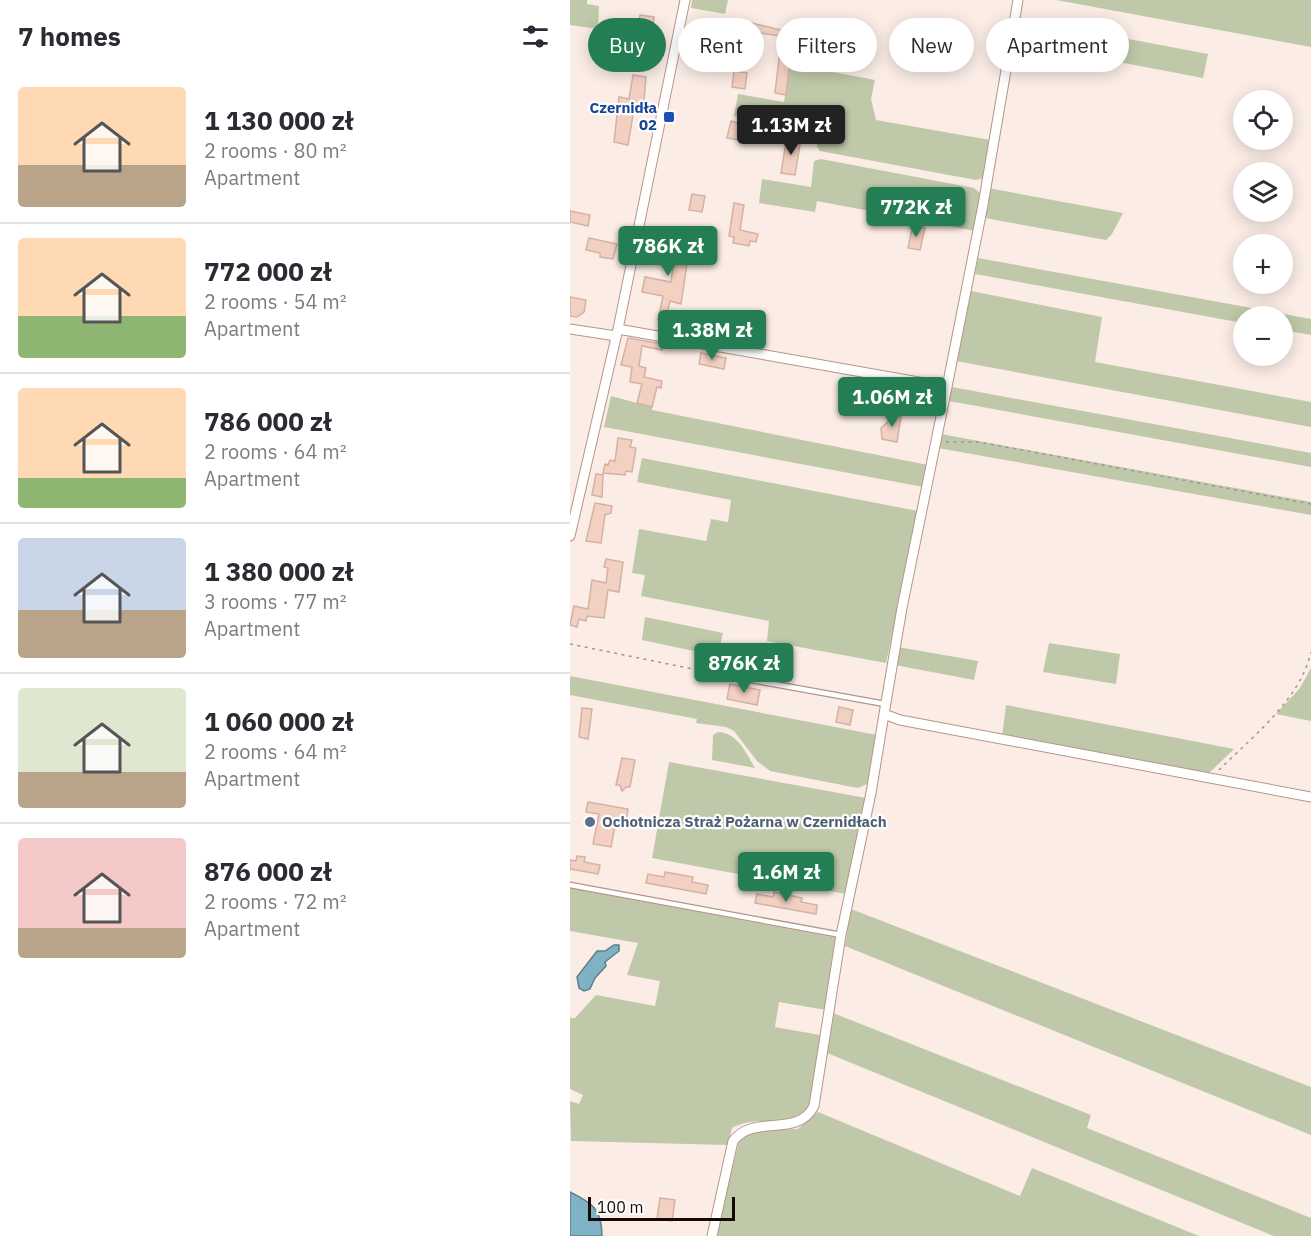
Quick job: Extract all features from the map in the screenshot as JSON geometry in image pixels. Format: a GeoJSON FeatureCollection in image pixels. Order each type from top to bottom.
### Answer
{"type":"FeatureCollection","features":[{"type":"Feature","properties":{"kind":"street"},"geometry":{"type":"LineString","coordinates":[[570,536],[617,332],[685,0]]}},
{"type":"Feature","properties":{"kind":"street"},"geometry":{"type":"LineString","coordinates":[[712,1236],[733,1141],[747,1128],[795,1124],[810,1113],[814,1106],[841,935],[871,793],[902,608],[981,216],[1018,0]]}},
{"type":"Feature","properties":{"kind":"street"},"geometry":{"type":"LineString","coordinates":[[570,329],[617,332],[947,387]]}},
{"type":"Feature","properties":{"kind":"street"},"geometry":{"type":"LineString","coordinates":[[885,709],[912,723],[1311,797]]}},
{"type":"Feature","properties":{"kind":"lane"},"geometry":{"type":"LineString","coordinates":[[724,675],[885,709]]}},
{"type":"Feature","properties":{"kind":"lane"},"geometry":{"type":"LineString","coordinates":[[570,885],[841,935]]}},
{"type":"Feature","properties":{"kind":"path"},"geometry":{"type":"LineString","coordinates":[[937,439],[951,444],[979,442],[1311,504]]}},
{"type":"Feature","properties":{"kind":"path"},"geometry":{"type":"LineString","coordinates":[[570,644],[724,675]]}},
{"type":"Feature","properties":{"kind":"path"},"geometry":{"type":"LineString","coordinates":[[1210,779],[1259,730],[1297,687],[1307,668],[1311,652]]}},
{"type":"Feature","properties":{"kind":"green space"},"geometry":{"type":"Polygon","coordinates":[[[570,0],[587,0],[587,4],[599,6],[598,18],[588,18],[588,28],[570,25],[570,0]]]}},
{"type":"Feature","properties":{"kind":"green space"},"geometry":{"type":"Polygon","coordinates":[[[692,0],[728,0],[725,14],[691,8],[692,0]]]}},
{"type":"Feature","properties":{"kind":"green space"},"geometry":{"type":"Polygon","coordinates":[[[1056,0],[1311,0],[1311,47],[1056,0]]]}},
{"type":"Feature","properties":{"kind":"green space"},"geometry":{"type":"Polygon","coordinates":[[[1129,39],[1208,54],[1203,78],[1129,64],[1129,39]]]}},
{"type":"Feature","properties":{"kind":"green space"},"geometry":{"type":"Polygon","coordinates":[[[789,72],[832,72],[875,80],[871,99],[876,120],[990,140],[984,178],[976,180],[820,151],[817,147],[818,132],[734,116],[738,94],[784,102],[789,72]]]}},
{"type":"Feature","properties":{"kind":"green space"},"geometry":{"type":"Polygon","coordinates":[[[821,159],[974,188],[980,193],[975,231],[817,201],[815,212],[759,203],[762,179],[811,187],[814,161],[821,159]]]}},
{"type":"Feature","properties":{"kind":"green space"},"geometry":{"type":"Polygon","coordinates":[[[988,188],[1123,213],[1112,234],[1106,240],[985,218],[988,188]]]}},
{"type":"Feature","properties":{"kind":"green space"},"geometry":{"type":"Polygon","coordinates":[[[978,258],[1240,306],[1233,306],[1233,321],[975,274],[978,258]]]}},
{"type":"Feature","properties":{"kind":"green space"},"geometry":{"type":"Polygon","coordinates":[[[971,291],[1102,317],[1095,362],[1311,402],[1311,427],[956,361],[971,291]]]}},
{"type":"Feature","properties":{"kind":"green space"},"geometry":{"type":"Polygon","coordinates":[[[1293,316],[1311,319],[1311,335],[1293,332],[1293,316]]]}},
{"type":"Feature","properties":{"kind":"green space"},"geometry":{"type":"Polygon","coordinates":[[[952,387],[1311,453],[1311,467],[949,401],[952,387]]]}},
{"type":"Feature","properties":{"kind":"green space"},"geometry":{"type":"Polygon","coordinates":[[[611,396],[652,407],[652,410],[928,465],[923,487],[604,427],[611,396]]]}},
{"type":"Feature","properties":{"kind":"green space"},"geometry":{"type":"Polygon","coordinates":[[[941,434],[1311,502],[1311,515],[938,448],[941,434]]]}},
{"type":"Feature","properties":{"kind":"green space"},"geometry":{"type":"Polygon","coordinates":[[[642,458],[918,511],[886,663],[767,641],[769,621],[641,596],[645,575],[632,573],[639,529],[706,541],[711,519],[728,522],[731,500],[637,482],[642,458]]]}},
{"type":"Feature","properties":{"kind":"green space"},"geometry":{"type":"Polygon","coordinates":[[[645,617],[723,633],[720,646],[708,654],[642,640],[645,617]]]}},
{"type":"Feature","properties":{"kind":"green space"},"geometry":{"type":"Polygon","coordinates":[[[1049,643],[1120,654],[1116,684],[1043,672],[1049,643]]]}},
{"type":"Feature","properties":{"kind":"green space"},"geometry":{"type":"Polygon","coordinates":[[[898,647],[978,661],[974,680],[895,665],[898,647]]]}},
{"type":"Feature","properties":{"kind":"green space"},"geometry":{"type":"Polygon","coordinates":[[[1311,668],[1311,721],[1276,714],[1300,688],[1311,668]]]}},
{"type":"Feature","properties":{"kind":"green space"},"geometry":{"type":"Polygon","coordinates":[[[570,676],[877,735],[869,783],[858,788],[770,771],[757,761],[734,731],[726,727],[696,723],[697,719],[570,695],[570,676]]]}},
{"type":"Feature","properties":{"kind":"green space"},"geometry":{"type":"Polygon","coordinates":[[[1006,705],[1234,749],[1206,776],[1002,737],[1006,705]]]}},
{"type":"Feature","properties":{"kind":"green space"},"geometry":{"type":"Polygon","coordinates":[[[718,732],[725,733],[736,740],[745,750],[755,768],[712,760],[713,735],[718,732]]]}},
{"type":"Feature","properties":{"kind":"green space"},"geometry":{"type":"Polygon","coordinates":[[[669,762],[866,798],[846,894],[652,858],[669,762]]]}},
{"type":"Feature","properties":{"kind":"green space"},"geometry":{"type":"Polygon","coordinates":[[[570,888],[837,938],[826,1010],[779,1002],[775,1027],[820,1035],[814,1091],[803,1113],[792,1120],[738,1125],[732,1128],[728,1145],[571,1141],[570,1101],[579,1104],[583,1095],[570,1089],[570,1018],[575,1018],[596,995],[655,1006],[660,981],[627,975],[638,943],[570,931],[570,888]]]}},
{"type":"Feature","properties":{"kind":"green space"},"geometry":{"type":"Polygon","coordinates":[[[851,909],[1311,1087],[1311,1135],[845,946],[851,909]]]}},
{"type":"Feature","properties":{"kind":"green space"},"geometry":{"type":"Polygon","coordinates":[[[833,1013],[1091,1115],[1087,1128],[1311,1218],[1311,1236],[1274,1236],[827,1053],[833,1013]]]}},
{"type":"Feature","properties":{"kind":"green space"},"geometry":{"type":"Polygon","coordinates":[[[818,1112],[1020,1196],[1032,1168],[1199,1236],[715,1236],[739,1142],[755,1130],[798,1129],[818,1112]]]}},
{"type":"Feature","properties":{"kind":"water"},"geometry":{"type":"Polygon","coordinates":[[[614,945],[619,945],[619,951],[605,962],[606,966],[595,978],[590,989],[584,991],[579,988],[577,977],[597,951],[605,951],[614,945]]]}},
{"type":"Feature","properties":{"kind":"water"},"geometry":{"type":"Polygon","coordinates":[[[570,1192],[590,1204],[598,1213],[602,1236],[570,1236],[570,1192]]]}},
{"type":"Feature","properties":{"kind":"building"},"geometry":{"type":"Polygon","coordinates":[[[640,15],[654,17],[654,18],[640,18],[640,15]]]}},
{"type":"Feature","properties":{"kind":"building"},"geometry":{"type":"Polygon","coordinates":[[[764,26],[776,29],[776,35],[764,34],[764,26]]]}},
{"type":"Feature","properties":{"kind":"building"},"geometry":{"type":"Polygon","coordinates":[[[734,72],[747,73],[745,89],[732,87],[734,72]]]}},
{"type":"Feature","properties":{"kind":"building"},"geometry":{"type":"Polygon","coordinates":[[[778,72],[789,72],[786,95],[775,93],[778,72]]]}},
{"type":"Feature","properties":{"kind":"building"},"geometry":{"type":"Polygon","coordinates":[[[633,75],[646,77],[643,111],[634,109],[628,145],[614,142],[619,97],[629,99],[633,75]]]}},
{"type":"Feature","properties":{"kind":"building"},"geometry":{"type":"Polygon","coordinates":[[[731,121],[764,131],[762,139],[746,136],[746,139],[739,138],[738,140],[727,138],[731,121]]]}},
{"type":"Feature","properties":{"kind":"building"},"geometry":{"type":"Polygon","coordinates":[[[787,136],[801,138],[795,175],[781,173],[787,136]]]}},
{"type":"Feature","properties":{"kind":"building"},"geometry":{"type":"Polygon","coordinates":[[[692,194],[705,196],[702,212],[689,210],[692,194]]]}},
{"type":"Feature","properties":{"kind":"building"},"geometry":{"type":"Polygon","coordinates":[[[734,203],[744,205],[740,230],[758,234],[756,242],[750,241],[749,246],[733,243],[734,237],[729,236],[734,203]]]}},
{"type":"Feature","properties":{"kind":"building"},"geometry":{"type":"Polygon","coordinates":[[[570,211],[590,215],[588,226],[570,222],[570,211]]]}},
{"type":"Feature","properties":{"kind":"building"},"geometry":{"type":"Polygon","coordinates":[[[913,225],[925,228],[920,250],[908,248],[913,225]]]}},
{"type":"Feature","properties":{"kind":"building"},"geometry":{"type":"Polygon","coordinates":[[[589,238],[617,244],[613,259],[600,257],[600,253],[586,250],[589,238]]]}},
{"type":"Feature","properties":{"kind":"building"},"geometry":{"type":"Polygon","coordinates":[[[644,240],[689,250],[681,304],[670,301],[665,322],[658,320],[663,296],[642,292],[645,277],[671,282],[674,258],[642,248],[644,240]]]}},
{"type":"Feature","properties":{"kind":"building"},"geometry":{"type":"Polygon","coordinates":[[[570,297],[586,300],[584,312],[577,317],[570,316],[570,297]]]}},
{"type":"Feature","properties":{"kind":"building"},"geometry":{"type":"Polygon","coordinates":[[[628,338],[663,344],[662,350],[642,346],[639,366],[646,368],[644,377],[662,381],[661,388],[657,387],[652,407],[637,403],[642,384],[630,382],[632,367],[621,365],[628,338]]]}},
{"type":"Feature","properties":{"kind":"building"},"geometry":{"type":"Polygon","coordinates":[[[701,353],[726,358],[724,369],[699,364],[701,353]]]}},
{"type":"Feature","properties":{"kind":"building"},"geometry":{"type":"Polygon","coordinates":[[[889,413],[901,416],[897,442],[882,439],[881,428],[888,422],[889,413]]]}},
{"type":"Feature","properties":{"kind":"building"},"geometry":{"type":"Polygon","coordinates":[[[618,438],[632,440],[630,447],[636,448],[632,472],[626,471],[625,475],[603,473],[605,464],[608,465],[610,460],[615,461],[618,438]]]}},
{"type":"Feature","properties":{"kind":"building"},"geometry":{"type":"Polygon","coordinates":[[[596,474],[603,475],[602,497],[592,495],[596,474]]]}},
{"type":"Feature","properties":{"kind":"building"},"geometry":{"type":"Polygon","coordinates":[[[595,503],[612,506],[611,513],[605,515],[601,543],[586,541],[595,503]]]}},
{"type":"Feature","properties":{"kind":"building"},"geometry":{"type":"Polygon","coordinates":[[[606,559],[623,562],[619,592],[608,590],[604,618],[587,616],[586,621],[579,619],[577,627],[570,625],[574,606],[588,609],[592,580],[606,583],[608,568],[604,567],[606,559]]]}},
{"type":"Feature","properties":{"kind":"building"},"geometry":{"type":"Polygon","coordinates":[[[730,684],[760,690],[757,705],[727,699],[730,684]]]}},
{"type":"Feature","properties":{"kind":"building"},"geometry":{"type":"Polygon","coordinates":[[[839,707],[853,710],[850,725],[836,722],[839,707]]]}},
{"type":"Feature","properties":{"kind":"building"},"geometry":{"type":"Polygon","coordinates":[[[582,708],[592,709],[588,739],[579,737],[582,708]]]}},
{"type":"Feature","properties":{"kind":"building"},"geometry":{"type":"Polygon","coordinates":[[[622,758],[635,760],[630,787],[622,791],[620,785],[616,785],[622,758]]]}},
{"type":"Feature","properties":{"kind":"building"},"geometry":{"type":"Polygon","coordinates":[[[588,802],[628,809],[626,823],[616,821],[611,847],[593,844],[599,814],[586,812],[588,802]]]}},
{"type":"Feature","properties":{"kind":"building"},"geometry":{"type":"Polygon","coordinates":[[[577,856],[585,857],[584,862],[600,865],[598,874],[570,869],[570,860],[576,861],[577,856]]]}},
{"type":"Feature","properties":{"kind":"building"},"geometry":{"type":"Polygon","coordinates":[[[665,872],[693,877],[692,882],[708,885],[706,894],[646,883],[648,874],[664,877],[665,872]]]}},
{"type":"Feature","properties":{"kind":"building"},"geometry":{"type":"Polygon","coordinates":[[[774,892],[802,898],[801,902],[817,905],[816,914],[755,903],[757,894],[773,897],[774,892]]]}},
{"type":"Feature","properties":{"kind":"building"},"geometry":{"type":"Polygon","coordinates":[[[660,1198],[675,1200],[672,1221],[657,1219],[660,1198]]]}},
{"type":"Feature","properties":{"kind":"place","name":"Czernidła 02"},"geometry":{"type":"Point","coordinates":[669,117]}},
{"type":"Feature","properties":{"kind":"place","name":"Ochotnicza Straż Pożarna w Czernidłach"},"geometry":{"type":"Point","coordinates":[590,822]}}]}
